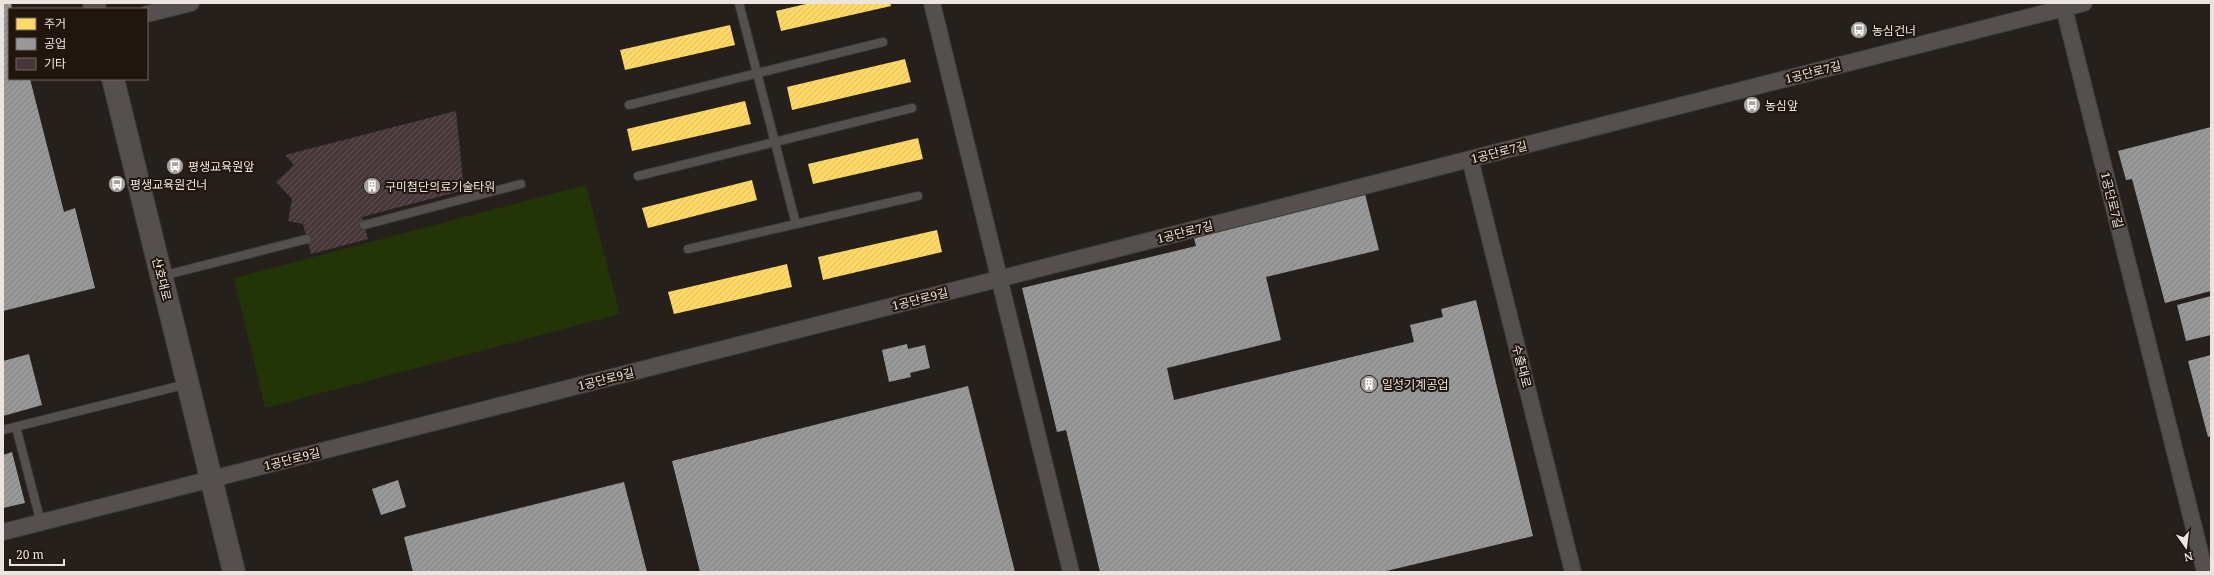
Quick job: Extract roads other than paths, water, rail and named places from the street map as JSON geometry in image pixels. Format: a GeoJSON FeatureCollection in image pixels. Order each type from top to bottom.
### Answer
{"type":"FeatureCollection","features":[{"type":"Feature","properties":{"kind":"street"},"geometry":{"type":"LineString","coordinates":[[148,14],[191,3]]}},
{"type":"Feature","properties":{"kind":"street"},"geometry":{"type":"LineString","coordinates":[[932,3],[1071,572]]}},
{"type":"Feature","properties":{"kind":"street"},"geometry":{"type":"LineString","coordinates":[[2064,8],[2083,3]]}},
{"type":"Feature","properties":{"kind":"street","name":"1공단로7길"},"geometry":{"type":"LineString","coordinates":[[1000,279],[2064,8],[2205,572]]}},
{"type":"Feature","properties":{"kind":"street","name":"산호대로"},"geometry":{"type":"LineString","coordinates":[[113,80],[234,572]]}},
{"type":"Feature","properties":{"kind":"street","name":"수출대로"},"geometry":{"type":"LineString","coordinates":[[1470,159],[1573,572]]}},
{"type":"Feature","properties":{"kind":"street","name":"1공단로9길"},"geometry":{"type":"LineString","coordinates":[[212,480],[1000,279]]}},
{"type":"Feature","properties":{"kind":"street"},"geometry":{"type":"LineString","coordinates":[[3,532],[212,480]]}},
{"type":"Feature","properties":{"kind":"lane"},"geometry":{"type":"LineString","coordinates":[[739,3],[796,224]]}},
{"type":"Feature","properties":{"kind":"lane"},"geometry":{"type":"LineString","coordinates":[[629,104],[883,42]]}},
{"type":"Feature","properties":{"kind":"lane"},"geometry":{"type":"LineString","coordinates":[[638,176],[912,108]]}},
{"type":"Feature","properties":{"kind":"lane"},"geometry":{"type":"LineString","coordinates":[[364,225],[521,184]]}},
{"type":"Feature","properties":{"kind":"lane"},"geometry":{"type":"LineString","coordinates":[[688,249],[918,196]]}},
{"type":"Feature","properties":{"kind":"lane"},"geometry":{"type":"LineString","coordinates":[[161,276],[307,239]]}},
{"type":"Feature","properties":{"kind":"lane"},"geometry":{"type":"LineString","coordinates":[[3,430],[188,383]]}},
{"type":"Feature","properties":{"kind":"lane"},"geometry":{"type":"LineString","coordinates":[[16,427],[41,523]]}},
{"type":"Feature","properties":{"kind":"place","name":"농심건너"},"geometry":{"type":"Point","coordinates":[1859,30]}},
{"type":"Feature","properties":{"kind":"place","name":"농심앞"},"geometry":{"type":"Point","coordinates":[1752,105]}},
{"type":"Feature","properties":{"kind":"place","name":"평생교육원앞"},"geometry":{"type":"Point","coordinates":[175,166]}},
{"type":"Feature","properties":{"kind":"place","name":"평생교육원건너"},"geometry":{"type":"Point","coordinates":[117,184]}},
{"type":"Feature","properties":{"kind":"place","name":"구미첨단의료기술타워"},"geometry":{"type":"Point","coordinates":[372,186]}},
{"type":"Feature","properties":{"kind":"place","name":"일성기계공업"},"geometry":{"type":"Point","coordinates":[1369,384]}}]}
